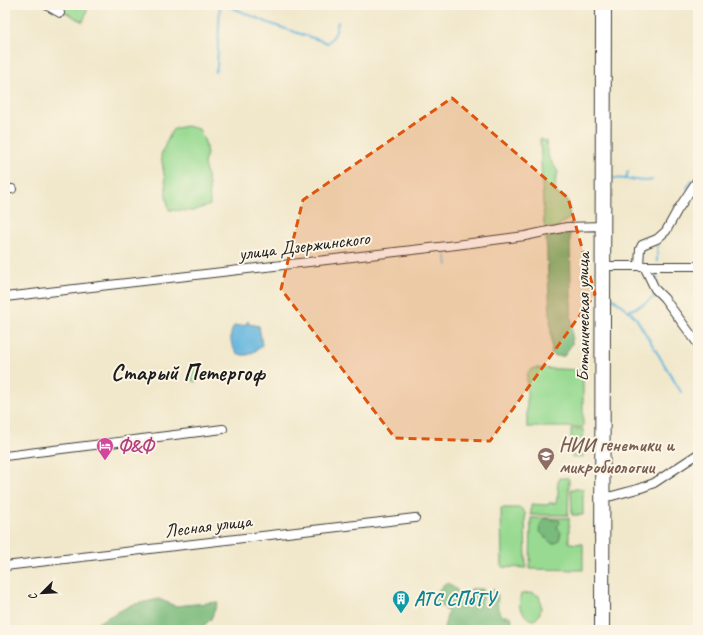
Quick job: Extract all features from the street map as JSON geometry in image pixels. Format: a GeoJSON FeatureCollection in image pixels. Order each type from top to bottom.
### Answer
{"type":"FeatureCollection","features":[{"type":"Feature","properties":{"kind":"street"},"geometry":{"type":"LineString","coordinates":[[46,5],[60,13]]}},
{"type":"Feature","properties":{"kind":"street","name":"Ботаническая улица"},"geometry":{"type":"LineString","coordinates":[[598,630],[602,497],[603,266],[600,5]]}},
{"type":"Feature","properties":{"kind":"street","name":"Ботаническая улица"},"geometry":{"type":"LineString","coordinates":[[603,226],[607,5]]}},
{"type":"Feature","properties":{"kind":"street"},"geometry":{"type":"LineString","coordinates":[[698,178],[666,231],[657,239],[642,245],[640,249],[642,266],[655,289],[664,298],[698,344]]}},
{"type":"Feature","properties":{"kind":"street","name":"улица Дзержинского"},"geometry":{"type":"LineString","coordinates":[[5,298],[456,245],[525,236],[567,227],[603,226]]}},
{"type":"Feature","properties":{"kind":"street"},"geometry":{"type":"LineString","coordinates":[[603,266],[698,266]]}},
{"type":"Feature","properties":{"kind":"street"},"geometry":{"type":"LineString","coordinates":[[5,456],[223,429]]}},
{"type":"Feature","properties":{"kind":"street"},"geometry":{"type":"LineString","coordinates":[[602,497],[612,496],[654,483],[698,454]]}},
{"type":"Feature","properties":{"kind":"street","name":"Ботаническая улица"},"geometry":{"type":"LineString","coordinates":[[602,497],[605,630]]}},
{"type":"Feature","properties":{"kind":"street","name":"Лесная улица"},"geometry":{"type":"LineString","coordinates":[[5,566],[415,518]]}},
{"type":"Feature","properties":{"kind":"highlighted area"},"geometry":{"type":"Polygon","coordinates":[[[452,98],[568,198],[595,294],[490,441],[395,438],[281,289],[303,200],[452,98]]]}},
{"type":"Feature","properties":{"kind":"green space"},"geometry":{"type":"Polygon","coordinates":[[[52,5],[89,5],[83,22],[52,5]]]}},
{"type":"Feature","properties":{"kind":"green space"},"geometry":{"type":"Polygon","coordinates":[[[186,126],[199,129],[205,142],[207,154],[204,163],[209,185],[210,205],[192,211],[169,210],[161,155],[173,129],[186,126]]]}},
{"type":"Feature","properties":{"kind":"green space"},"geometry":{"type":"Polygon","coordinates":[[[540,139],[546,141],[548,156],[558,172],[555,182],[556,193],[568,200],[570,218],[555,228],[546,228],[544,224],[540,139]]]}},
{"type":"Feature","properties":{"kind":"green space"},"geometry":{"type":"Polygon","coordinates":[[[570,230],[572,344],[564,356],[556,356],[552,354],[546,237],[570,230]]]}},
{"type":"Feature","properties":{"kind":"green space"},"geometry":{"type":"Polygon","coordinates":[[[195,365],[199,368],[200,377],[195,382],[189,379],[189,373],[195,365]]]}},
{"type":"Feature","properties":{"kind":"green space"},"geometry":{"type":"Polygon","coordinates":[[[534,368],[583,370],[583,427],[527,427],[527,375],[529,371],[534,368]]]}},
{"type":"Feature","properties":{"kind":"green space"},"geometry":{"type":"Polygon","coordinates":[[[571,429],[583,429],[583,457],[572,457],[571,429]]]}},
{"type":"Feature","properties":{"kind":"green space"},"geometry":{"type":"Polygon","coordinates":[[[559,478],[569,479],[568,515],[531,515],[531,504],[548,505],[549,503],[556,503],[558,497],[557,488],[559,478]]]}},
{"type":"Feature","properties":{"kind":"green space"},"geometry":{"type":"Polygon","coordinates":[[[571,489],[583,489],[583,515],[572,515],[571,489]]]}},
{"type":"Feature","properties":{"kind":"green space"},"geometry":{"type":"Polygon","coordinates":[[[501,508],[521,508],[525,513],[526,568],[502,567],[501,508]]]}},
{"type":"Feature","properties":{"kind":"green space"},"geometry":{"type":"Polygon","coordinates":[[[531,518],[569,518],[569,543],[583,544],[583,570],[530,569],[531,518]]]}},
{"type":"Feature","properties":{"kind":"green space"},"geometry":{"type":"Polygon","coordinates":[[[545,518],[559,520],[560,523],[557,526],[561,532],[559,540],[556,543],[551,543],[539,531],[541,523],[545,518]]]}},
{"type":"Feature","properties":{"kind":"green space"},"geometry":{"type":"Polygon","coordinates":[[[448,583],[465,596],[471,589],[483,589],[483,606],[486,607],[491,602],[490,595],[493,589],[498,595],[499,611],[503,616],[511,617],[512,620],[507,630],[445,630],[444,628],[448,611],[445,610],[444,607],[436,606],[433,603],[438,591],[444,584],[448,583]]]}},
{"type":"Feature","properties":{"kind":"green space"},"geometry":{"type":"Polygon","coordinates":[[[533,593],[539,596],[541,606],[540,613],[536,619],[531,620],[520,608],[520,599],[521,594],[533,593]]]}},
{"type":"Feature","properties":{"kind":"green space"},"geometry":{"type":"Polygon","coordinates":[[[159,599],[175,606],[218,602],[211,619],[199,630],[62,630],[92,629],[99,622],[131,605],[159,599]]]}},
{"type":"Feature","properties":{"kind":"water"},"geometry":{"type":"Polygon","coordinates":[[[248,321],[249,324],[259,326],[262,345],[250,354],[241,355],[237,353],[232,345],[232,330],[234,326],[245,325],[248,321]]]}},
{"type":"Feature","properties":{"kind":"waterway"},"geometry":{"type":"LineString","coordinates":[[215,72],[217,67],[220,5]]}},
{"type":"Feature","properties":{"kind":"waterway"},"geometry":{"type":"LineString","coordinates":[[226,5],[271,24],[328,43],[335,34],[338,22]]}},
{"type":"Feature","properties":{"kind":"waterway"},"geometry":{"type":"LineString","coordinates":[[626,179],[628,171]]}},
{"type":"Feature","properties":{"kind":"waterway"},"geometry":{"type":"LineString","coordinates":[[614,178],[647,181],[652,180]]}},
{"type":"Feature","properties":{"kind":"waterway"},"geometry":{"type":"LineString","coordinates":[[687,188],[692,180]]}},
{"type":"Feature","properties":{"kind":"waterway"},"geometry":{"type":"LineString","coordinates":[[657,246],[657,262]]}},
{"type":"Feature","properties":{"kind":"waterway"},"geometry":{"type":"LineString","coordinates":[[444,250],[447,265]]}},
{"type":"Feature","properties":{"kind":"waterway"},"geometry":{"type":"LineString","coordinates":[[657,276],[657,284]]}},
{"type":"Feature","properties":{"kind":"waterway"},"geometry":{"type":"LineString","coordinates":[[629,311],[644,304],[657,295]]}},
{"type":"Feature","properties":{"kind":"waterway"},"geometry":{"type":"LineString","coordinates":[[612,298],[636,318],[681,392]]}},
{"type":"Feature","properties":{"kind":"place","name":"Ф&Ф"},"geometry":{"type":"Point","coordinates":[105,461]}},
{"type":"Feature","properties":{"kind":"place","name":"НИИ генетики и микробиологии"},"geometry":{"type":"Point","coordinates":[546,471]}},
{"type":"Feature","properties":{"kind":"place","name":"АТС СПбГУ"},"geometry":{"type":"Point","coordinates":[401,614]}},
{"type":"Feature","properties":{"kind":"district","name":"Старый Петергоф"},"geometry":{"type":"Point","coordinates":[188,372]}}]}
